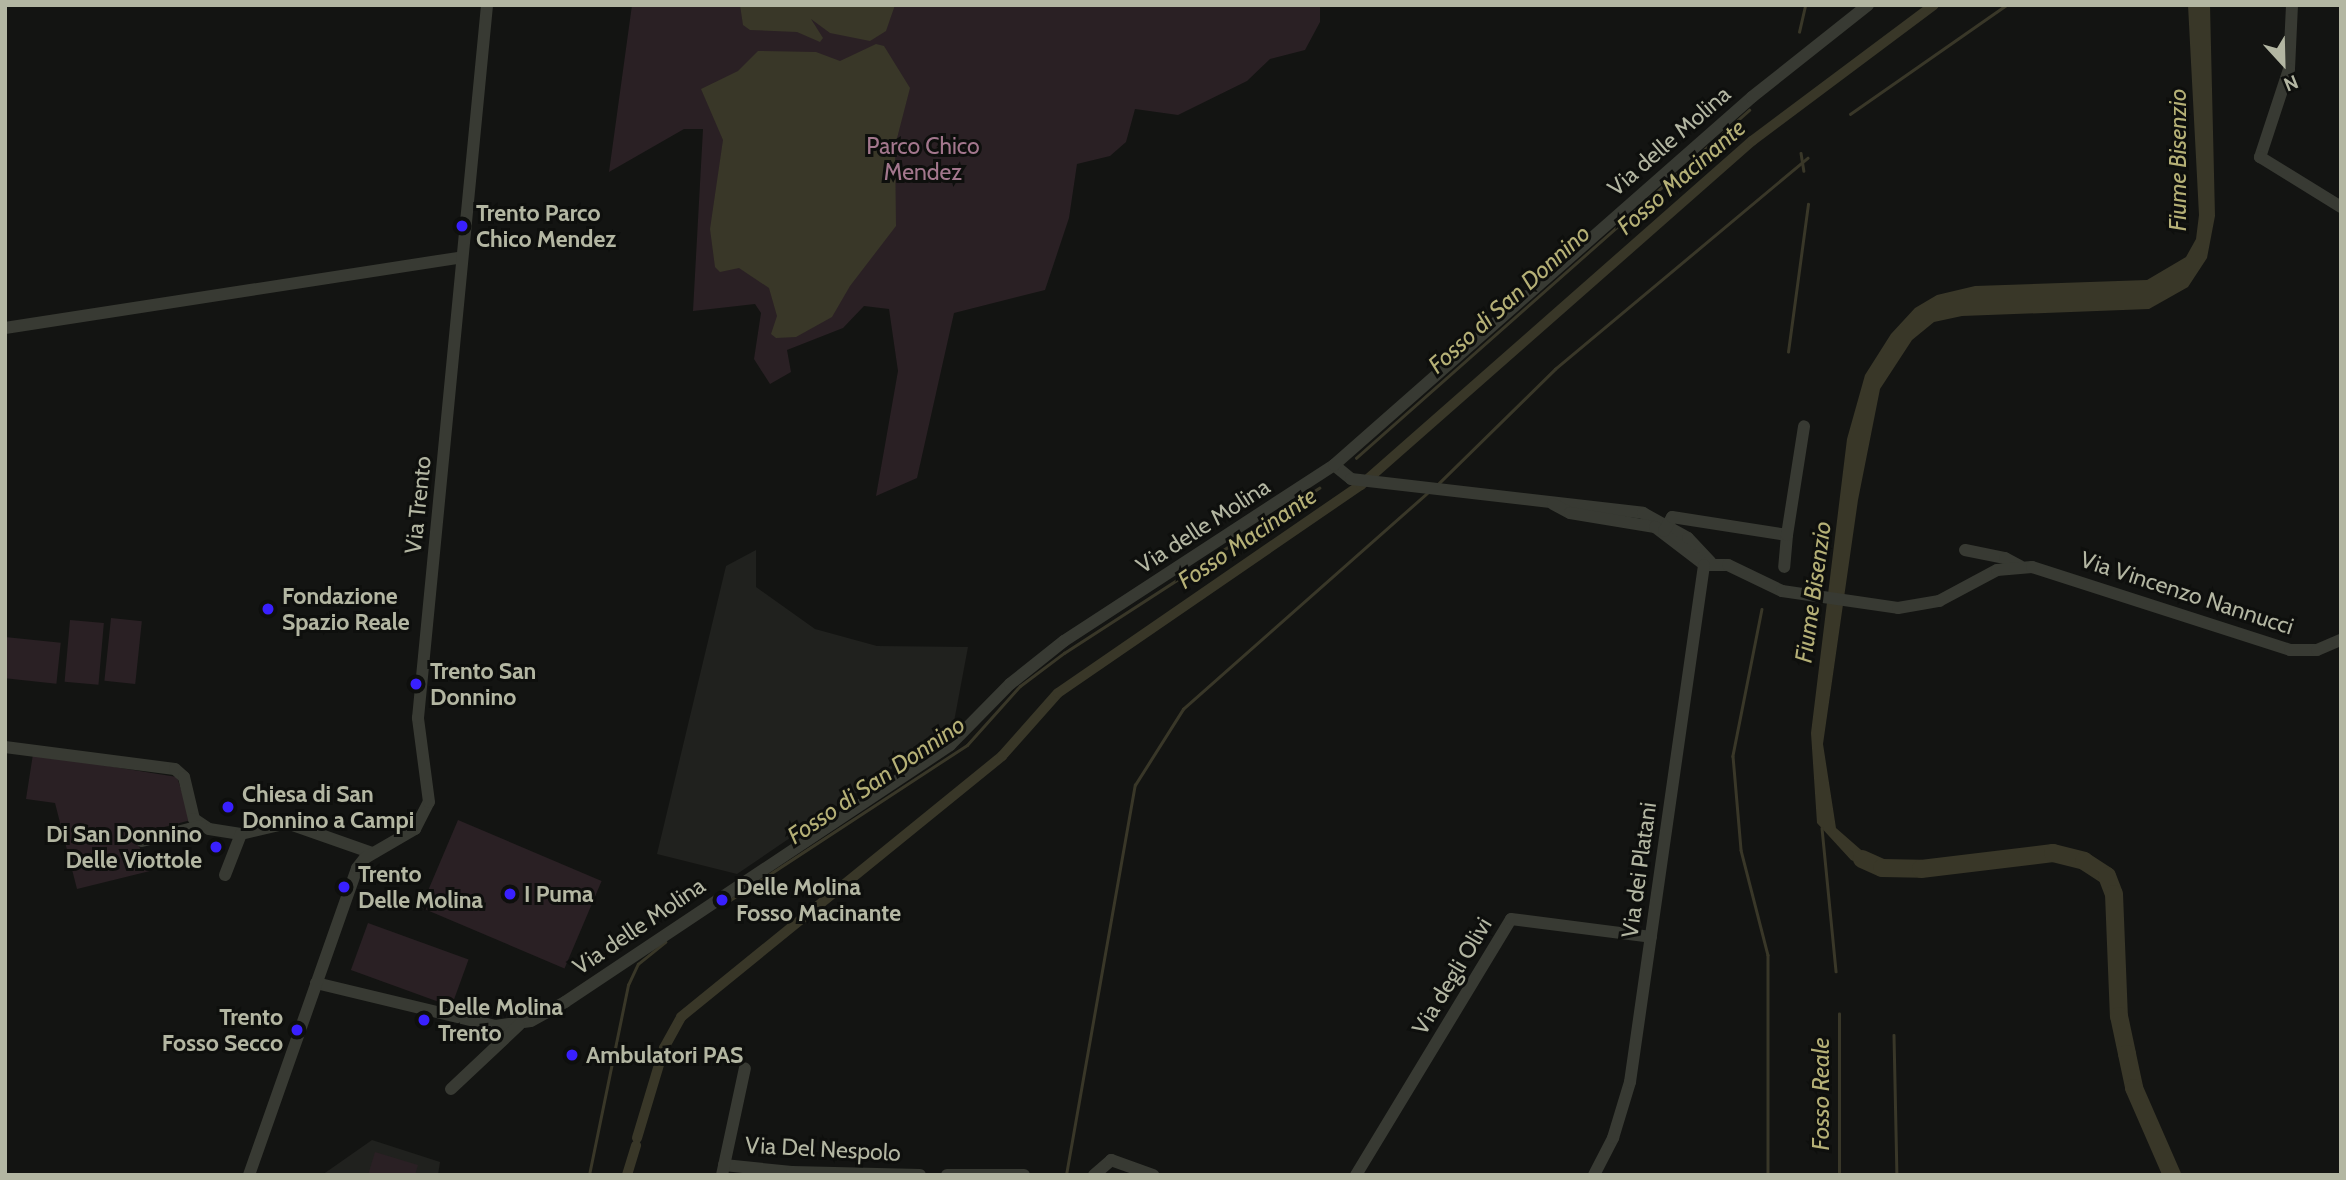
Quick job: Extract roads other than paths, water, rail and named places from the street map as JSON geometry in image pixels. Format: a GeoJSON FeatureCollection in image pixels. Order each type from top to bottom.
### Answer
{"type":"FeatureCollection","features":[{"type":"Feature","properties":{"kind":"street","name":"Via Trento"},"geometry":{"type":"LineString","coordinates":[[248,1175],[357,868],[372,853],[415,829],[429,802],[418,718],[487,5]]}},
{"type":"Feature","properties":{"kind":"street","name":"Via delle Molina"},"geometry":{"type":"LineString","coordinates":[[452,1089],[519,1025],[565,1002],[950,745],[1010,684],[1064,641],[1334,465],[1733,113],[1868,5]]}},
{"type":"Feature","properties":{"kind":"street"},"geometry":{"type":"LineString","coordinates":[[2292,5],[2289,69],[2260,157],[2341,207]]}},
{"type":"Feature","properties":{"kind":"street"},"geometry":{"type":"LineString","coordinates":[[5,328],[462,257]]}},
{"type":"Feature","properties":{"kind":"street"},"geometry":{"type":"LineString","coordinates":[[1784,567],[1804,426]]}},
{"type":"Feature","properties":{"kind":"street"},"geometry":{"type":"LineString","coordinates":[[1334,465],[1344,476],[1359,480],[1541,499],[1570,513],[1666,528],[1672,517],[1787,535]]}},
{"type":"Feature","properties":{"kind":"street","name":"Via Vincenzo Nannucci"},"geometry":{"type":"LineString","coordinates":[[1666,528],[1707,564],[1803,595],[1868,605],[1918,606],[1939,601],[1997,570],[2020,567],[2073,578],[2163,611],[2290,650],[2318,650],[2341,640]]}},
{"type":"Feature","properties":{"kind":"street","name":"Via Vincenzo Nannucci"},"geometry":{"type":"LineString","coordinates":[[1965,550],[2006,558],[2020,567]]}},
{"type":"Feature","properties":{"kind":"street","name":"Via dei Platani"},"geometry":{"type":"LineString","coordinates":[[1594,1175],[1613,1138],[1629,1089],[1707,564]]}},
{"type":"Feature","properties":{"kind":"street"},"geometry":{"type":"LineString","coordinates":[[5,747],[175,769],[184,777],[192,816],[201,826],[221,834],[241,834],[287,823],[372,853]]}},
{"type":"Feature","properties":{"kind":"street"},"geometry":{"type":"LineString","coordinates":[[142,841],[201,826]]}},
{"type":"Feature","properties":{"kind":"street"},"geometry":{"type":"LineString","coordinates":[[225,876],[241,834]]}},
{"type":"Feature","properties":{"kind":"street","name":"Via degli Olivi"},"geometry":{"type":"LineString","coordinates":[[1356,1175],[1511,919],[1651,937]]}},
{"type":"Feature","properties":{"kind":"street","name":"Via delle Molina"},"geometry":{"type":"LineString","coordinates":[[316,983],[426,1013],[495,1026],[519,1025]]}},
{"type":"Feature","properties":{"kind":"street"},"geometry":{"type":"LineString","coordinates":[[723,1170],[745,1068]]}},
{"type":"Feature","properties":{"kind":"street"},"geometry":{"type":"LineString","coordinates":[[1094,1175],[1106,1161],[1122,1162],[1153,1175]]}},
{"type":"Feature","properties":{"kind":"street","name":"Via Del Nespolo"},"geometry":{"type":"LineString","coordinates":[[723,1170],[919,1175]]}},
{"type":"Feature","properties":{"kind":"street"},"geometry":{"type":"LineString","coordinates":[[947,1175],[1024,1175]]}},
{"type":"Feature","properties":{"kind":"waterway","name":"Fosso di San Donnino"},"geometry":{"type":"LineString","coordinates":[[1799,32],[1805,5]]}},
{"type":"Feature","properties":{"kind":"waterway","name":"Fosso Macinante"},"geometry":{"type":"LineString","coordinates":[[637,1138],[664,1048],[681,1017],[1002,756],[1058,693],[1361,485],[1752,141],[1934,5]]}},
{"type":"Feature","properties":{"kind":"waterway"},"geometry":{"type":"LineString","coordinates":[[1850,114],[2006,5]]}},
{"type":"Feature","properties":{"kind":"waterway","name":"Fosso di San Donnino"},"geometry":{"type":"LineString","coordinates":[[1356,458],[1749,110]]}},
{"type":"Feature","properties":{"kind":"waterway"},"geometry":{"type":"LineString","coordinates":[[1801,153],[1804,171]]}},
{"type":"Feature","properties":{"kind":"waterway"},"geometry":{"type":"LineString","coordinates":[[1438,484],[1555,369],[1807,158]]}},
{"type":"Feature","properties":{"kind":"waterway"},"geometry":{"type":"LineString","coordinates":[[1788,352],[1808,204]]}},
{"type":"Feature","properties":{"kind":"waterway","name":"Fosso di San Donnino"},"geometry":{"type":"LineString","coordinates":[[724,904],[967,745],[1020,686],[1064,653],[1319,488]]}},
{"type":"Feature","properties":{"kind":"waterway"},"geometry":{"type":"LineString","coordinates":[[1066,1175],[1135,785],[1183,709],[1427,493]]}},
{"type":"Feature","properties":{"kind":"waterway"},"geometry":{"type":"LineString","coordinates":[[1762,609],[1733,756],[1741,850],[1768,955],[1768,1175]]}},
{"type":"Feature","properties":{"kind":"waterway"},"geometry":{"type":"LineString","coordinates":[[1822,828],[1836,971]]}},
{"type":"Feature","properties":{"kind":"waterway","name":"Fiume Bisenzio"},"geometry":{"type":"LineString","coordinates":[[1862,859],[1882,868],[1921,869],[2053,853],[2084,861],[2107,876],[2114,894],[2119,1016],[2134,1088],[2172,1175]]}},
{"type":"Feature","properties":{"kind":"waterway","name":"Fosso di San Donnino"},"geometry":{"type":"LineString","coordinates":[[589,1175],[628,985],[638,964],[665,942]]}},
{"type":"Feature","properties":{"kind":"waterway","name":"Fosso Reale"},"geometry":{"type":"LineString","coordinates":[[1839,1014],[1839,1175]]}},
{"type":"Feature","properties":{"kind":"waterway"},"geometry":{"type":"LineString","coordinates":[[1894,1035],[1897,1175]]}},
{"type":"Feature","properties":{"kind":"waterway","name":"Fosso Macinante"},"geometry":{"type":"LineString","coordinates":[[627,1175],[636,1145]]}},
{"type":"Feature","properties":{"kind":"place","name":"Trento Parco Chico Mendez"},"geometry":{"type":"Point","coordinates":[462,226]}},
{"type":"Feature","properties":{"kind":"place","name":"Fondazione Spazio Reale"},"geometry":{"type":"Point","coordinates":[268,609]}},
{"type":"Feature","properties":{"kind":"place","name":"Trento San Donnino"},"geometry":{"type":"Point","coordinates":[416,684]}},
{"type":"Feature","properties":{"kind":"place","name":"Chiesa di San Donnino a Campi"},"geometry":{"type":"Point","coordinates":[228,807]}},
{"type":"Feature","properties":{"kind":"place","name":"Di San Donnino Delle Viottole"},"geometry":{"type":"Point","coordinates":[216,847]}},
{"type":"Feature","properties":{"kind":"place","name":"Trento Delle Molina"},"geometry":{"type":"Point","coordinates":[344,887]}},
{"type":"Feature","properties":{"kind":"place","name":"I Puma"},"geometry":{"type":"Point","coordinates":[510,894]}},
{"type":"Feature","properties":{"kind":"place","name":"Delle Molina Fosso Macinante"},"geometry":{"type":"Point","coordinates":[722,900]}},
{"type":"Feature","properties":{"kind":"place","name":"Delle Molina Trento"},"geometry":{"type":"Point","coordinates":[424,1020]}},
{"type":"Feature","properties":{"kind":"place","name":"Trento Fosso Secco"},"geometry":{"type":"Point","coordinates":[297,1030]}},
{"type":"Feature","properties":{"kind":"place","name":"Ambulatori PAS"},"geometry":{"type":"Point","coordinates":[572,1055]}},
{"type":"Feature","properties":{"kind":"park label","name":"Parco Chico Mendez"},"geometry":{"type":"Point","coordinates":[923,159]}}]}
